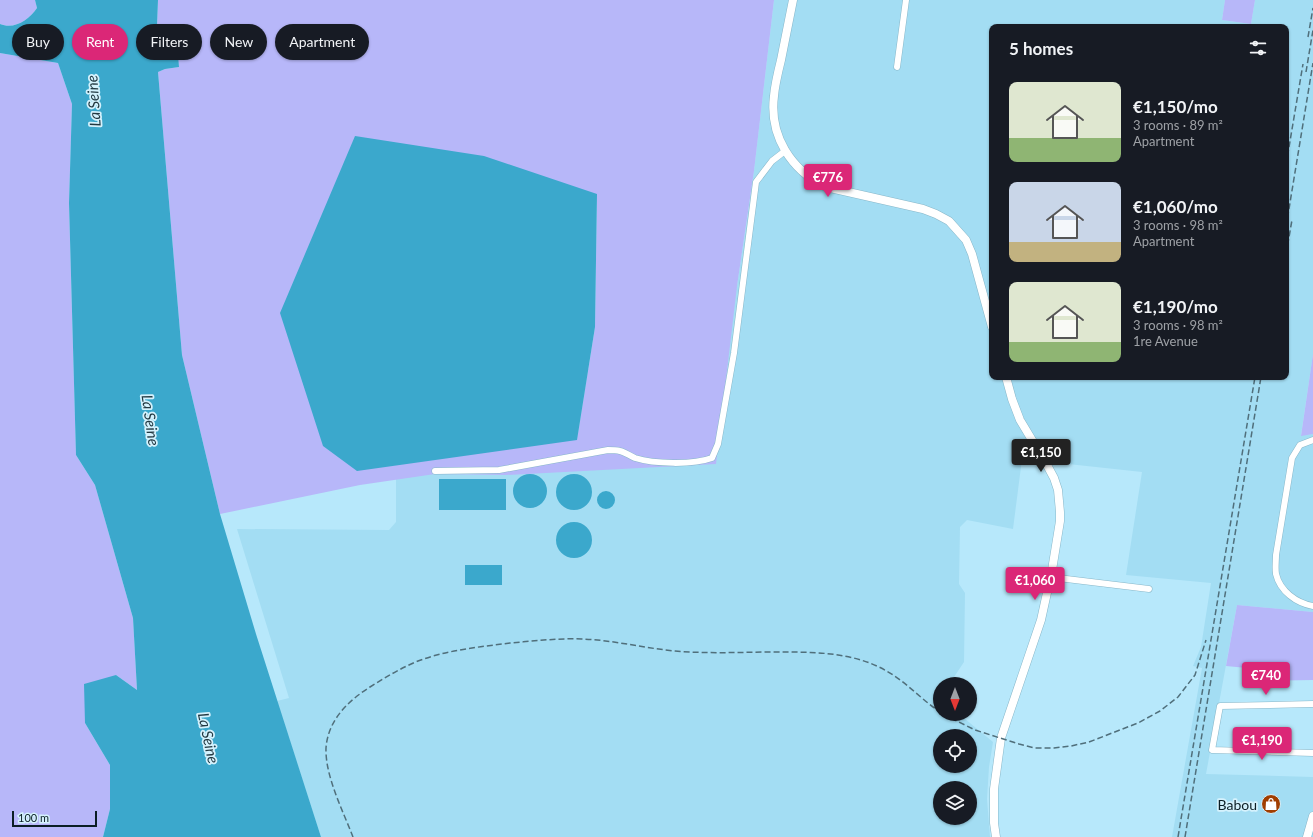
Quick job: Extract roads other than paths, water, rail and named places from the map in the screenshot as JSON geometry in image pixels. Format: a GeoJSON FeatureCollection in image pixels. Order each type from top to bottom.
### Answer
{"type":"FeatureCollection","features":[{"type":"Feature","properties":{"kind":"street"},"geometry":{"type":"LineString","coordinates":[[793,0],[773,97],[774,121],[778,136],[785,151],[805,175],[826,187],[923,209],[949,221],[966,240],[972,254],[989,316]]}},
{"type":"Feature","properties":{"kind":"street"},"geometry":{"type":"LineString","coordinates":[[896,67],[906,0]]}},
{"type":"Feature","properties":{"kind":"street"},"geometry":{"type":"LineString","coordinates":[[435,471],[499,470],[608,450],[621,451],[634,458],[671,463],[703,461],[712,458],[718,444],[734,353],[756,182],[772,161],[785,151]]}},
{"type":"Feature","properties":{"kind":"street"},"geometry":{"type":"LineString","coordinates":[[996,837],[994,823],[994,789],[1001,738],[1037,629],[1050,577],[1060,521],[1060,502],[1054,478],[1048,464],[1020,420],[1007,380]]}},
{"type":"Feature","properties":{"kind":"street"},"geometry":{"type":"LineString","coordinates":[[1313,440],[1307,441],[1300,445],[1292,458],[1276,559],[1276,573],[1284,590],[1303,603],[1313,606]]}},
{"type":"Feature","properties":{"kind":"street"},"geometry":{"type":"LineString","coordinates":[[1050,577],[1149,589]]}},
{"type":"Feature","properties":{"kind":"street"},"geometry":{"type":"LineString","coordinates":[[1313,704],[1220,706],[1212,750],[1313,753]]}},
{"type":"Feature","properties":{"kind":"street"},"geometry":{"type":"LineString","coordinates":[[1307,837],[1313,816]]}},
{"type":"Feature","properties":{"kind":"water","name":"La Seine"},"geometry":{"type":"Polygon","coordinates":[[[35,0],[158,0],[157,24],[136,24],[136,60],[178,60],[179,67],[165,69],[158,72],[182,355],[220,514],[256,634],[321,837],[103,837],[110,809],[110,765],[85,723],[84,684],[116,675],[137,690],[133,618],[95,485],[76,455],[69,203],[72,104],[58,63],[41,60],[64,60],[64,24],[18,24],[30,16],[37,8],[35,0]]]}},
{"type":"Feature","properties":{"kind":"water"},"geometry":{"type":"Polygon","coordinates":[[[0,24],[11,26],[12,55],[0,53],[0,24]]]}},
{"type":"Feature","properties":{"kind":"water"},"geometry":{"type":"Polygon","coordinates":[[[355,136],[484,156],[597,194],[595,327],[577,440],[357,471],[323,446],[280,313],[355,136]]]}},
{"type":"Feature","properties":{"kind":"water"},"geometry":{"type":"Polygon","coordinates":[[[527,474],[533,474],[537,475],[544,481],[547,491],[546,498],[540,505],[533,508],[527,508],[523,507],[516,501],[513,494],[513,488],[514,484],[520,477],[527,474]]]}},
{"type":"Feature","properties":{"kind":"water"},"geometry":{"type":"Polygon","coordinates":[[[578,474],[587,479],[591,485],[591,499],[587,505],[578,510],[570,510],[561,505],[557,499],[556,488],[561,479],[567,475],[578,474]]]}},
{"type":"Feature","properties":{"kind":"water"},"geometry":{"type":"Polygon","coordinates":[[[439,479],[506,479],[506,510],[439,510],[439,479]]]}},
{"type":"Feature","properties":{"kind":"water"},"geometry":{"type":"Polygon","coordinates":[[[606,491],[612,494],[615,500],[612,506],[606,509],[600,506],[597,500],[600,494],[606,491]]]}},
{"type":"Feature","properties":{"kind":"water"},"geometry":{"type":"Polygon","coordinates":[[[577,522],[587,527],[591,533],[591,547],[587,553],[581,557],[571,558],[561,553],[557,547],[556,537],[561,527],[567,523],[577,522]]]}},
{"type":"Feature","properties":{"kind":"water"},"geometry":{"type":"Polygon","coordinates":[[[465,565],[502,565],[502,585],[465,585],[465,565]]]}},
{"type":"Feature","properties":{"kind":"railway"},"geometry":{"type":"LineString","coordinates":[[1308,37],[1313,8]]}},
{"type":"Feature","properties":{"kind":"railway"},"geometry":{"type":"LineString","coordinates":[[1306,72],[1313,30]]}},
{"type":"Feature","properties":{"kind":"railway"},"geometry":{"type":"LineString","coordinates":[[1289,209],[1313,63]]}},
{"type":"Feature","properties":{"kind":"railway"},"geometry":{"type":"LineString","coordinates":[[1289,147],[1303,64]]}},
{"type":"Feature","properties":{"kind":"railway"},"geometry":{"type":"LineString","coordinates":[[1289,237],[1292,220]]}},
{"type":"Feature","properties":{"kind":"railway"},"geometry":{"type":"LineString","coordinates":[[1178,837],[1254,380]]}},
{"type":"Feature","properties":{"kind":"railway"},"geometry":{"type":"LineString","coordinates":[[1185,837],[1261,380]]}},
{"type":"Feature","properties":{"kind":"railway"},"geometry":{"type":"LineString","coordinates":[[353,837],[335,793],[328,770],[326,748],[331,729],[340,712],[362,692],[388,676],[429,657],[510,643],[573,639],[605,641],[663,650],[688,652],[791,652],[830,654],[855,658],[879,667],[896,677],[933,707]]}},
{"type":"Feature","properties":{"kind":"railway"},"geometry":{"type":"LineString","coordinates":[[957,721],[975,730],[1035,748],[1054,748],[1089,742],[1138,723],[1160,711],[1178,697],[1195,675],[1206,640]]}},
{"type":"Feature","properties":{"kind":"place","name":"Babou"},"geometry":{"type":"Point","coordinates":[1271,804]}}]}
